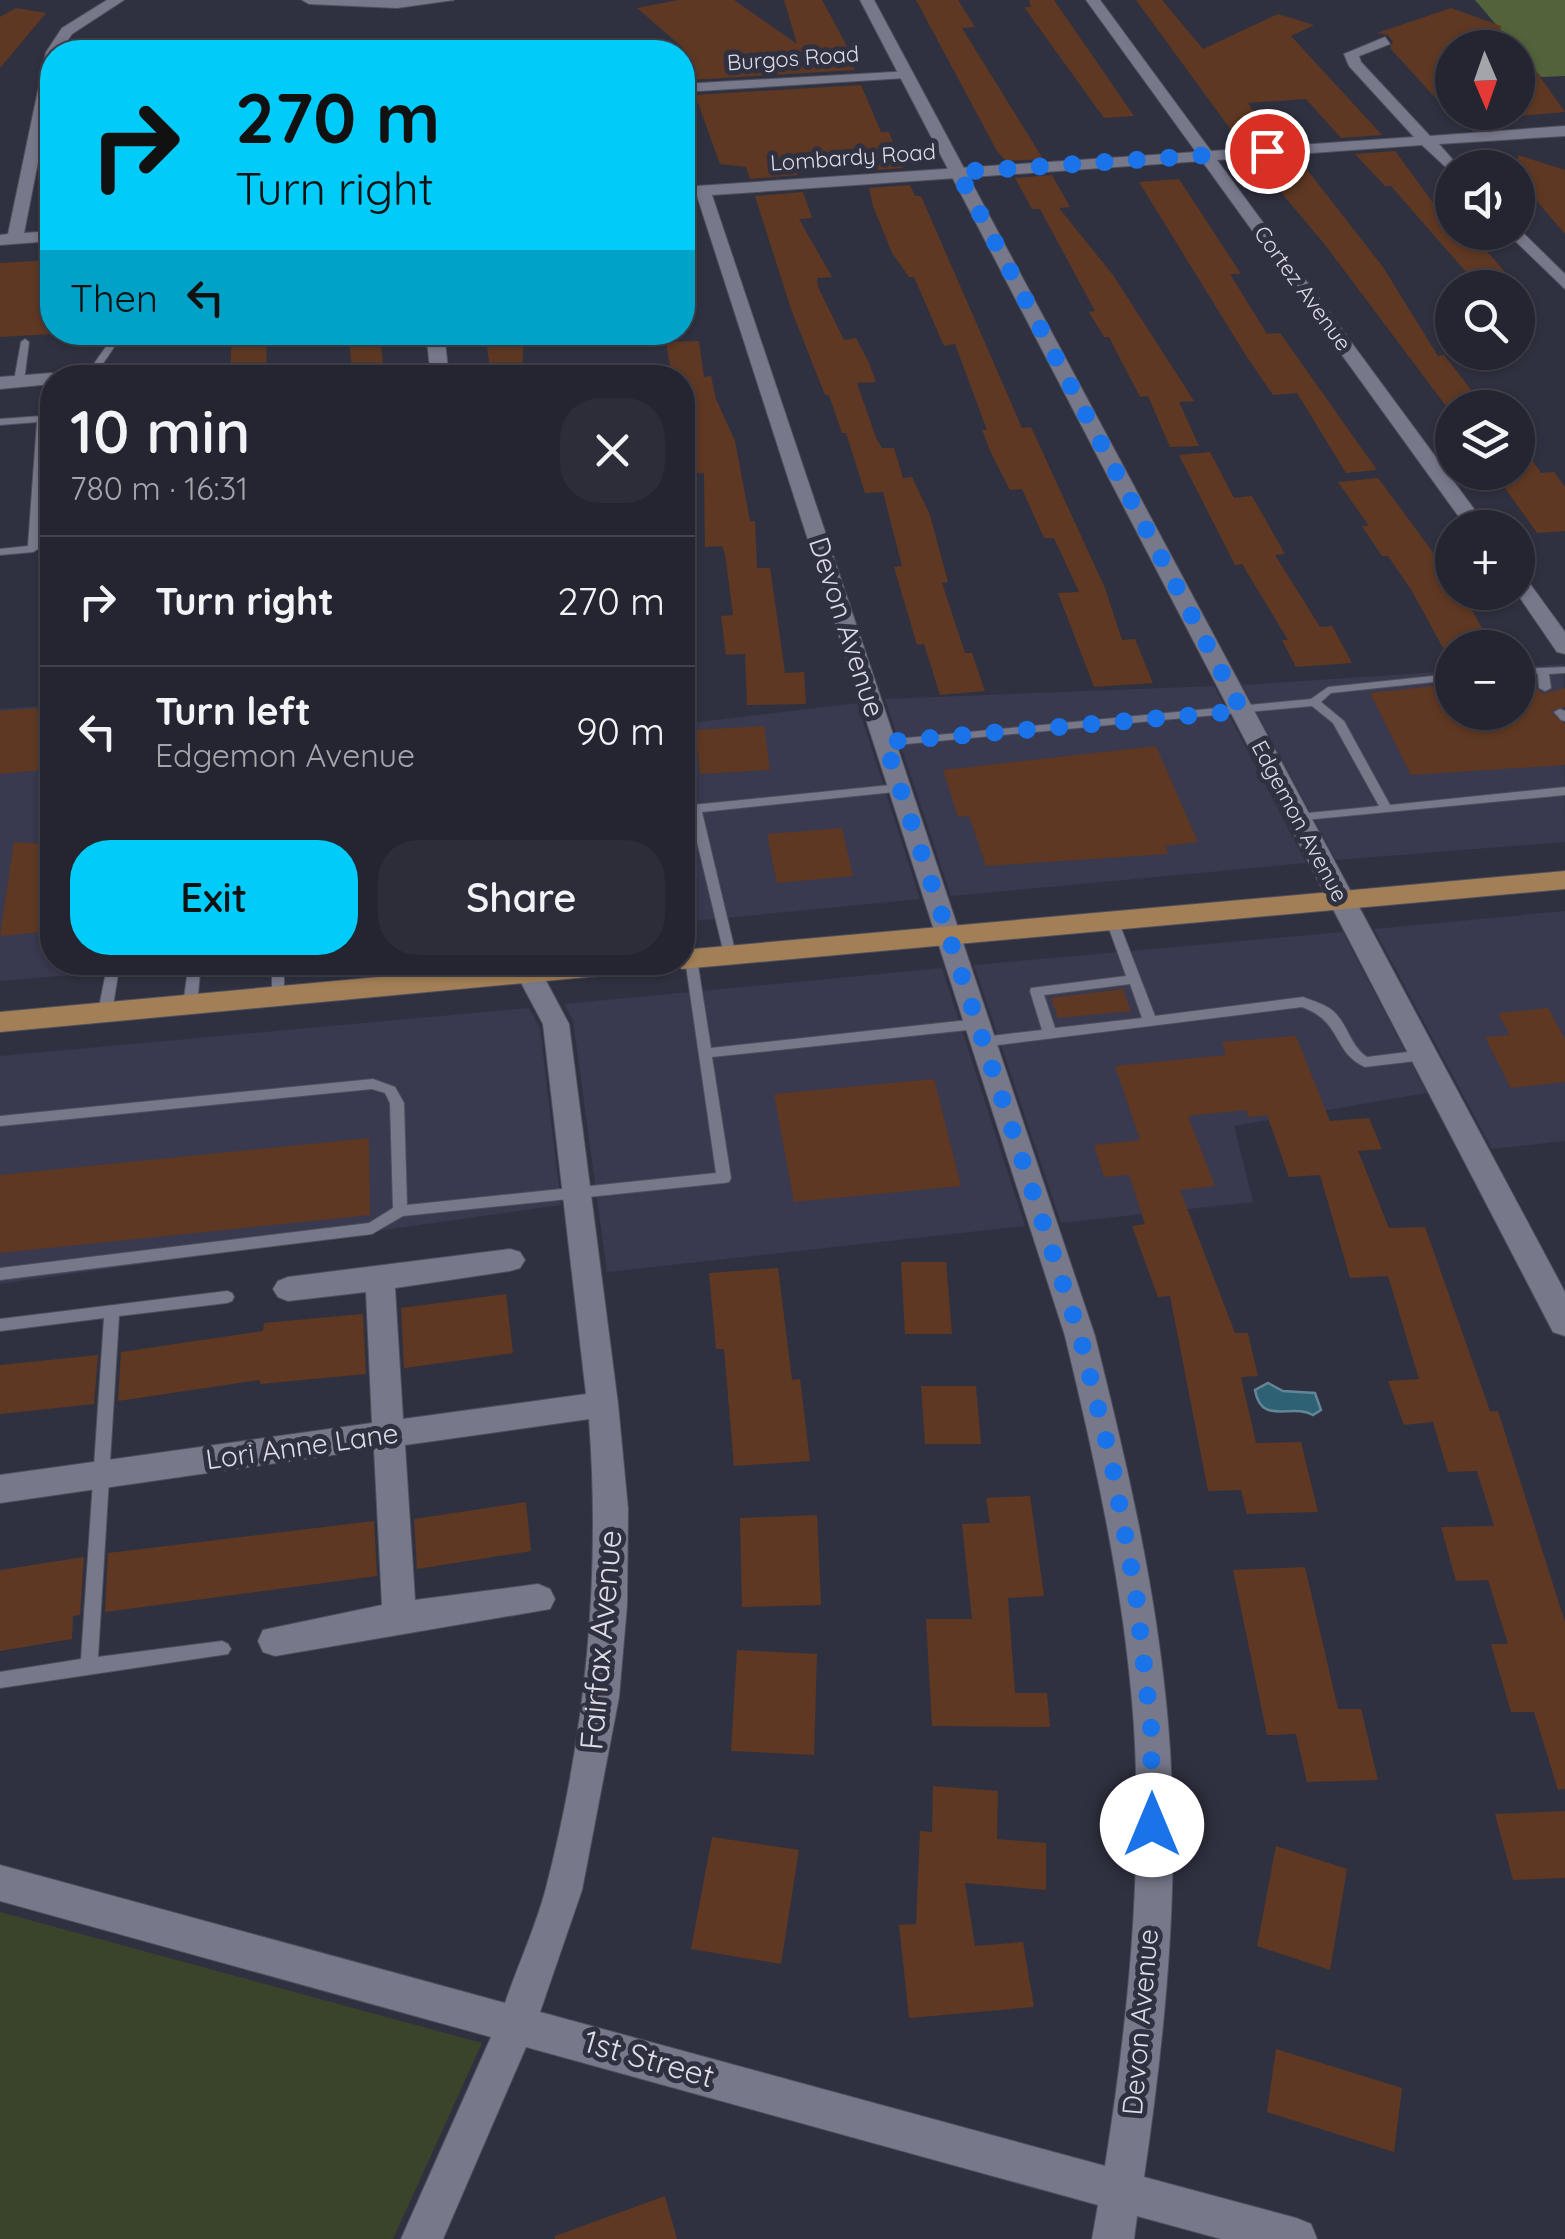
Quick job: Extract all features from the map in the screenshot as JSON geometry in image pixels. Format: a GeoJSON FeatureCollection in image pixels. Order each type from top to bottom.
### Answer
{"type":"FeatureCollection","features":[{"type":"Feature","properties":{"kind":"main road"},"geometry":{"type":"LineString","coordinates":[[695,958],[1565,880]]}},
{"type":"Feature","properties":{"kind":"main road"},"geometry":{"type":"LineString","coordinates":[[0,1022],[464,975]]}},
{"type":"Feature","properties":{"kind":"street"},"geometry":{"type":"LineString","coordinates":[[61,40],[66,30],[117,0]]}},
{"type":"Feature","properties":{"kind":"street"},"geometry":{"type":"LineString","coordinates":[[309,0],[397,4],[447,0]]}},
{"type":"Feature","properties":{"kind":"street","name":"Edgemon Avenue"},"geometry":{"type":"LineString","coordinates":[[868,0],[1565,1322]]}},
{"type":"Feature","properties":{"kind":"street","name":"Cortez Avenue"},"geometry":{"type":"LineString","coordinates":[[1094,0],[1465,510]]}},
{"type":"Feature","properties":{"kind":"street"},"geometry":{"type":"LineString","coordinates":[[1385,41],[1360,47],[1352,54],[1354,62],[1435,150]]}},
{"type":"Feature","properties":{"kind":"street","name":"Burgos Road"},"geometry":{"type":"LineString","coordinates":[[695,87],[906,74]]}},
{"type":"Feature","properties":{"kind":"street","name":"Lombardy Road"},"geometry":{"type":"LineString","coordinates":[[695,191],[1565,131]]}},
{"type":"Feature","properties":{"kind":"street"},"geometry":{"type":"LineString","coordinates":[[40,142],[8,239],[40,237]]}},
{"type":"Feature","properties":{"kind":"street","name":"Devon Avenue"},"geometry":{"type":"LineString","coordinates":[[695,197],[885,742],[1080,1336],[1112,1464],[1136,1594],[1151,1727],[1152,1890],[1140,2058],[1113,2239]]}},
{"type":"Feature","properties":{"kind":"street"},"geometry":{"type":"LineString","coordinates":[[1532,250],[1565,284]]}},
{"type":"Feature","properties":{"kind":"street"},"geometry":{"type":"LineString","coordinates":[[10,382],[40,380]]}},
{"type":"Feature","properties":{"kind":"street"},"geometry":{"type":"LineString","coordinates":[[1535,605],[1565,646]]}},
{"type":"Feature","properties":{"kind":"street","name":"Fairfax Avenue"},"geometry":{"type":"LineString","coordinates":[[422,2239],[517,2022],[564,1890],[602,1697],[610,1604],[612,1509],[604,1404],[579,1196],[556,1024],[530,975]]}},
{"type":"Feature","properties":{"kind":"street"},"geometry":{"type":"LineString","coordinates":[[288,1289],[510,1260]]}},
{"type":"Feature","properties":{"kind":"street"},"geometry":{"type":"LineString","coordinates":[[380,1279],[400,1616]]}},
{"type":"Feature","properties":{"kind":"street","name":"Lori Anne Lane"},"geometry":{"type":"LineString","coordinates":[[0,1488],[604,1404]]}},
{"type":"Feature","properties":{"kind":"street"},"geometry":{"type":"LineString","coordinates":[[275,1641],[400,1616],[538,1600]]}},
{"type":"Feature","properties":{"kind":"street","name":"1st Street"},"geometry":{"type":"LineString","coordinates":[[0,1883],[1296,2239]]}},
{"type":"Feature","properties":{"kind":"lane"},"geometry":{"type":"LineString","coordinates":[[10,382],[25,342]]}},
{"type":"Feature","properties":{"kind":"lane"},"geometry":{"type":"LineString","coordinates":[[0,422],[40,419]]}},
{"type":"Feature","properties":{"kind":"lane"},"geometry":{"type":"LineString","coordinates":[[0,552],[33,549],[40,448]]}},
{"type":"Feature","properties":{"kind":"lane"},"geometry":{"type":"LineString","coordinates":[[1535,671],[1565,670]]}},
{"type":"Feature","properties":{"kind":"lane"},"geometry":{"type":"LineString","coordinates":[[1543,671],[1545,688]]}},
{"type":"Feature","properties":{"kind":"lane"},"geometry":{"type":"LineString","coordinates":[[1314,702],[1328,690],[1435,679]]}},
{"type":"Feature","properties":{"kind":"lane"},"geometry":{"type":"LineString","coordinates":[[885,742],[1242,711],[1295,700],[1314,702],[1338,720],[1386,809]]}},
{"type":"Feature","properties":{"kind":"lane"},"geometry":{"type":"LineString","coordinates":[[695,809],[900,788]]}},
{"type":"Feature","properties":{"kind":"lane"},"geometry":{"type":"LineString","coordinates":[[1298,818],[1565,791]]}},
{"type":"Feature","properties":{"kind":"lane"},"geometry":{"type":"LineString","coordinates":[[695,831],[730,955]]}},
{"type":"Feature","properties":{"kind":"lane"},"geometry":{"type":"LineString","coordinates":[[1112,920],[1150,1021]]}},
{"type":"Feature","properties":{"kind":"lane"},"geometry":{"type":"LineString","coordinates":[[105,1012],[112,975]]}},
{"type":"Feature","properties":{"kind":"lane"},"geometry":{"type":"LineString","coordinates":[[190,1004],[193,975]]}},
{"type":"Feature","properties":{"kind":"lane"},"geometry":{"type":"LineString","coordinates":[[278,975],[278,996]]}},
{"type":"Feature","properties":{"kind":"lane"},"geometry":{"type":"LineString","coordinates":[[0,1274],[372,1228],[400,1210],[579,1196],[724,1178],[690,975]]}},
{"type":"Feature","properties":{"kind":"lane"},"geometry":{"type":"LineString","coordinates":[[1050,1033],[1036,991],[1134,979]]}},
{"type":"Feature","properties":{"kind":"lane"},"geometry":{"type":"LineString","coordinates":[[705,1054],[980,1033],[1050,1033],[1304,1002],[1324,1007],[1335,1016],[1356,1058],[1365,1062],[1424,1055]]}},
{"type":"Feature","properties":{"kind":"lane"},"geometry":{"type":"LineString","coordinates":[[0,1121],[373,1084],[390,1090],[397,1103],[400,1210]]}},
{"type":"Feature","properties":{"kind":"lane"},"geometry":{"type":"LineString","coordinates":[[0,1325],[228,1297]]}},
{"type":"Feature","properties":{"kind":"lane"},"geometry":{"type":"LineString","coordinates":[[89,1666],[112,1311]]}},
{"type":"Feature","properties":{"kind":"lane"},"geometry":{"type":"LineString","coordinates":[[0,1680],[222,1649]]}},
{"type":"Feature","properties":{"kind":"shaded area"},"geometry":{"type":"Polygon","coordinates":[[[1564,664],[1565,842],[1336,860],[1242,685],[1435,672],[1435,730],[1535,730],[1535,666],[1564,664]]]}},
{"type":"Feature","properties":{"kind":"shaded area"},"geometry":{"type":"Polygon","coordinates":[[[1214,686],[1306,863],[951,896],[885,699],[1214,686]]]}},
{"type":"Feature","properties":{"kind":"shaded area"},"geometry":{"type":"Polygon","coordinates":[[[857,703],[920,899],[695,921],[695,722],[857,703]]]}},
{"type":"Feature","properties":{"kind":"shaded area"},"geometry":{"type":"Polygon","coordinates":[[[40,706],[40,975],[70,975],[0,981],[0,709],[40,706]]]}},
{"type":"Feature","properties":{"kind":"shaded area"},"geometry":{"type":"Polygon","coordinates":[[[1565,911],[1565,1141],[1492,1149],[1374,929],[1565,911]]]}},
{"type":"Feature","properties":{"kind":"shaded area"},"geometry":{"type":"Polygon","coordinates":[[[1343,932],[1427,1093],[1234,1126],[1253,1202],[1061,1223],[974,965],[1343,932]]]}},
{"type":"Feature","properties":{"kind":"shaded area"},"geometry":{"type":"Polygon","coordinates":[[[942,968],[1025,1226],[607,1272],[573,1021],[564,1004],[942,968]]]}},
{"type":"Feature","properties":{"kind":"shaded area"},"geometry":{"type":"Polygon","coordinates":[[[529,1008],[540,1028],[561,1205],[0,1284],[0,1056],[529,1008]]]}},
{"type":"Feature","properties":{"kind":"shaded area"},"geometry":{"type":"Polygon","coordinates":[[[1268,1383],[1283,1391],[1315,1393],[1321,1410],[1313,1415],[1270,1411],[1258,1401],[1255,1390],[1268,1383]]]}},
{"type":"Feature","properties":{"kind":"green space"},"geometry":{"type":"Polygon","coordinates":[[[1475,0],[1565,0],[1565,76],[1541,77],[1535,70],[1535,30],[1501,30],[1475,0]]]}},
{"type":"Feature","properties":{"kind":"green space"},"geometry":{"type":"Polygon","coordinates":[[[0,1912],[482,2043],[393,2239],[0,2239],[0,1912]]]}},
{"type":"Feature","properties":{"kind":"building"},"geometry":{"type":"Polygon","coordinates":[[[678,0],[734,0],[797,44],[784,0],[822,0],[855,61],[851,61],[855,70],[695,80],[695,40],[674,40],[637,8],[678,0]]]}},
{"type":"Feature","properties":{"kind":"building"},"geometry":{"type":"Polygon","coordinates":[[[916,0],[958,0],[975,27],[962,28],[1043,159],[1006,161],[997,151],[916,0]]]}},
{"type":"Feature","properties":{"kind":"building"},"geometry":{"type":"Polygon","coordinates":[[[1029,0],[1054,0],[1134,116],[1104,118],[1024,7],[1031,7],[1029,0]]]}},
{"type":"Feature","properties":{"kind":"building"},"geometry":{"type":"Polygon","coordinates":[[[1136,0],[1162,0],[1203,49],[1278,14],[1314,25],[1291,36],[1382,135],[1341,138],[1306,99],[1248,103],[1274,143],[1242,145],[1136,0]]]}},
{"type":"Feature","properties":{"kind":"building"},"geometry":{"type":"Polygon","coordinates":[[[16,8],[46,13],[0,68],[0,17],[16,8]]]}},
{"type":"Feature","properties":{"kind":"building"},"geometry":{"type":"Polygon","coordinates":[[[1451,8],[1501,26],[1500,30],[1435,30],[1435,97],[1390,48],[1393,42],[1388,35],[1377,33],[1451,8]]]}},
{"type":"Feature","properties":{"kind":"building"},"geometry":{"type":"Polygon","coordinates":[[[1535,70],[1565,112],[1535,114],[1535,70]]]}},
{"type":"Feature","properties":{"kind":"building"},"geometry":{"type":"Polygon","coordinates":[[[861,85],[881,132],[889,132],[903,168],[865,171],[862,160],[794,162],[798,175],[750,179],[746,167],[720,164],[695,95],[861,85]]]}},
{"type":"Feature","properties":{"kind":"building"},"geometry":{"type":"Polygon","coordinates":[[[1395,151],[1435,205],[1435,236],[1391,186],[1385,186],[1355,154],[1395,151]]]}},
{"type":"Feature","properties":{"kind":"building"},"geometry":{"type":"Polygon","coordinates":[[[1284,159],[1290,169],[1305,167],[1383,267],[1435,351],[1435,370],[1456,370],[1471,390],[1435,391],[1326,246],[1255,161],[1284,159]]]}},
{"type":"Feature","properties":{"kind":"building"},"geometry":{"type":"Polygon","coordinates":[[[1535,160],[1565,170],[1565,234],[1535,199],[1535,160]]]}},
{"type":"Feature","properties":{"kind":"building"},"geometry":{"type":"Polygon","coordinates":[[[1052,175],[1070,207],[1059,208],[1113,275],[1194,401],[1179,402],[1199,446],[1170,447],[1148,396],[1140,397],[1109,337],[1104,337],[1089,312],[1095,311],[1040,209],[1032,209],[1015,178],[1052,175]]]}},
{"type":"Feature","properties":{"kind":"building"},"geometry":{"type":"Polygon","coordinates":[[[1179,179],[1241,274],[1230,274],[1267,334],[1280,333],[1377,470],[1346,473],[1297,393],[1273,395],[1245,354],[1139,182],[1179,179]]]}},
{"type":"Feature","properties":{"kind":"building"},"geometry":{"type":"Polygon","coordinates":[[[910,185],[915,196],[921,196],[1022,428],[1031,427],[1105,588],[1122,640],[1135,639],[1153,683],[1094,687],[1058,593],[1079,592],[1054,538],[1044,538],[1022,489],[1010,490],[982,430],[987,430],[955,344],[944,346],[914,277],[909,277],[892,253],[873,206],[869,188],[910,185]]]}},
{"type":"Feature","properties":{"kind":"building"},"geometry":{"type":"Polygon","coordinates":[[[803,192],[812,218],[799,219],[832,277],[817,278],[818,287],[844,340],[856,338],[869,363],[876,382],[857,383],[876,438],[882,448],[894,448],[903,478],[912,477],[930,515],[948,582],[942,583],[965,653],[972,653],[985,691],[940,695],[924,644],[917,645],[894,567],[902,566],[883,492],[865,493],[846,433],[842,433],[829,395],[825,395],[791,309],[755,196],[803,192]]]}},
{"type":"Feature","properties":{"kind":"building"},"geometry":{"type":"Polygon","coordinates":[[[1447,250],[1486,250],[1503,270],[1464,270],[1447,250]]]}},
{"type":"Feature","properties":{"kind":"building"},"geometry":{"type":"Polygon","coordinates":[[[40,261],[40,335],[0,337],[0,263],[40,261]]]}},
{"type":"Feature","properties":{"kind":"building"},"geometry":{"type":"Polygon","coordinates":[[[699,341],[704,377],[711,376],[716,399],[735,441],[750,521],[755,521],[757,568],[770,568],[785,673],[804,672],[806,704],[747,705],[745,654],[726,655],[721,616],[733,615],[725,554],[722,546],[705,547],[704,473],[695,474],[695,365],[670,365],[666,345],[695,345],[699,341]]]}},
{"type":"Feature","properties":{"kind":"building"},"geometry":{"type":"Polygon","coordinates":[[[231,345],[267,345],[266,365],[231,365],[231,345]]]}},
{"type":"Feature","properties":{"kind":"building"},"geometry":{"type":"Polygon","coordinates":[[[349,345],[381,345],[383,365],[352,365],[349,345]]]}},
{"type":"Feature","properties":{"kind":"building"},"geometry":{"type":"Polygon","coordinates":[[[487,345],[523,345],[522,365],[490,365],[487,345]]]}},
{"type":"Feature","properties":{"kind":"building"},"geometry":{"type":"Polygon","coordinates":[[[1210,452],[1234,498],[1252,496],[1285,554],[1275,555],[1320,627],[1332,626],[1352,663],[1296,667],[1282,640],[1288,640],[1242,564],[1235,565],[1179,455],[1210,452]]]}},
{"type":"Feature","properties":{"kind":"building"},"geometry":{"type":"Polygon","coordinates":[[[1535,465],[1541,473],[1554,472],[1565,487],[1565,531],[1537,533],[1535,510],[1521,510],[1506,490],[1535,490],[1535,465]]]}},
{"type":"Feature","properties":{"kind":"building"},"geometry":{"type":"Polygon","coordinates":[[[1378,478],[1435,555],[1435,610],[1472,610],[1483,630],[1435,630],[1435,633],[1412,591],[1362,526],[1369,526],[1338,482],[1378,478]]]}},
{"type":"Feature","properties":{"kind":"building"},"geometry":{"type":"Polygon","coordinates":[[[1435,686],[1435,730],[1535,730],[1535,688],[1543,694],[1565,688],[1565,707],[1550,711],[1565,724],[1565,765],[1411,775],[1370,693],[1435,686]]]}},
{"type":"Feature","properties":{"kind":"building"},"geometry":{"type":"Polygon","coordinates":[[[40,708],[40,770],[0,774],[0,711],[40,708]]]}},
{"type":"Feature","properties":{"kind":"building"},"geometry":{"type":"Polygon","coordinates":[[[764,726],[770,770],[700,774],[695,730],[764,726]]]}},
{"type":"Feature","properties":{"kind":"building"},"geometry":{"type":"Polygon","coordinates":[[[1156,746],[1198,842],[1165,846],[1168,854],[986,866],[969,816],[958,817],[943,770],[1156,746]]]}},
{"type":"Feature","properties":{"kind":"building"},"geometry":{"type":"Polygon","coordinates":[[[842,828],[853,876],[777,883],[767,834],[842,828]]]}},
{"type":"Feature","properties":{"kind":"building"},"geometry":{"type":"Polygon","coordinates":[[[14,842],[40,844],[40,932],[0,936],[14,842]]]}},
{"type":"Feature","properties":{"kind":"building"},"geometry":{"type":"Polygon","coordinates":[[[1123,989],[1131,1011],[1058,1018],[1051,998],[1123,989]]]}},
{"type":"Feature","properties":{"kind":"building"},"geometry":{"type":"Polygon","coordinates":[[[1548,1008],[1565,1039],[1565,1082],[1511,1088],[1485,1037],[1510,1035],[1498,1013],[1548,1008]]]}},
{"type":"Feature","properties":{"kind":"building"},"geometry":{"type":"Polygon","coordinates":[[[1296,1036],[1330,1121],[1369,1118],[1382,1149],[1358,1151],[1389,1228],[1425,1227],[1490,1411],[1498,1411],[1565,1622],[1565,1789],[1558,1790],[1534,1712],[1511,1712],[1491,1644],[1508,1644],[1488,1580],[1456,1581],[1441,1527],[1494,1526],[1477,1471],[1448,1472],[1433,1422],[1404,1425],[1388,1381],[1419,1379],[1388,1276],[1350,1278],[1320,1175],[1289,1177],[1267,1115],[1248,1117],[1246,1110],[1188,1116],[1215,1186],[1180,1190],[1235,1333],[1248,1333],[1258,1376],[1241,1377],[1256,1443],[1301,1442],[1318,1512],[1247,1514],[1241,1490],[1208,1491],[1170,1296],[1158,1297],[1132,1226],[1145,1224],[1129,1175],[1104,1177],[1094,1145],[1140,1140],[1115,1066],[1226,1055],[1222,1042],[1296,1036]]]}},
{"type":"Feature","properties":{"kind":"building"},"geometry":{"type":"Polygon","coordinates":[[[934,1079],[961,1186],[794,1202],[774,1094],[934,1079]]]}},
{"type":"Feature","properties":{"kind":"building"},"geometry":{"type":"Polygon","coordinates":[[[369,1138],[370,1215],[0,1253],[0,1175],[369,1138]]]}},
{"type":"Feature","properties":{"kind":"building"},"geometry":{"type":"Polygon","coordinates":[[[901,1262],[946,1262],[952,1334],[905,1334],[901,1262]]]}},
{"type":"Feature","properties":{"kind":"building"},"geometry":{"type":"Polygon","coordinates":[[[778,1268],[792,1380],[800,1379],[810,1461],[734,1466],[724,1349],[716,1349],[709,1273],[778,1268]]]}},
{"type":"Feature","properties":{"kind":"building"},"geometry":{"type":"Polygon","coordinates":[[[506,1294],[513,1353],[404,1368],[401,1308],[506,1294]]]}},
{"type":"Feature","properties":{"kind":"building"},"geometry":{"type":"Polygon","coordinates":[[[363,1314],[366,1374],[260,1384],[260,1380],[118,1401],[121,1352],[263,1331],[264,1323],[363,1314]]]}},
{"type":"Feature","properties":{"kind":"building"},"geometry":{"type":"Polygon","coordinates":[[[98,1355],[94,1404],[0,1414],[0,1365],[98,1355]]]}},
{"type":"Feature","properties":{"kind":"building"},"geometry":{"type":"Polygon","coordinates":[[[921,1386],[976,1386],[981,1444],[925,1444],[921,1386]]]}},
{"type":"Feature","properties":{"kind":"building"},"geometry":{"type":"Polygon","coordinates":[[[1030,1496],[1044,1596],[1008,1598],[1015,1693],[1047,1693],[1050,1727],[932,1726],[926,1619],[972,1619],[962,1524],[990,1523],[986,1498],[1030,1496]]]}},
{"type":"Feature","properties":{"kind":"building"},"geometry":{"type":"Polygon","coordinates":[[[526,1502],[531,1551],[417,1569],[414,1519],[526,1502]]]}},
{"type":"Feature","properties":{"kind":"building"},"geometry":{"type":"Polygon","coordinates":[[[817,1515],[821,1605],[742,1607],[740,1518],[817,1515]]]}},
{"type":"Feature","properties":{"kind":"building"},"geometry":{"type":"Polygon","coordinates":[[[374,1521],[377,1576],[105,1612],[108,1553],[374,1521]]]}},
{"type":"Feature","properties":{"kind":"building"},"geometry":{"type":"Polygon","coordinates":[[[84,1557],[80,1615],[73,1616],[72,1639],[0,1651],[0,1570],[84,1557]]]}},
{"type":"Feature","properties":{"kind":"building"},"geometry":{"type":"Polygon","coordinates":[[[1305,1567],[1338,1709],[1361,1709],[1378,1780],[1307,1782],[1296,1734],[1267,1735],[1233,1570],[1305,1567]]]}},
{"type":"Feature","properties":{"kind":"building"},"geometry":{"type":"Polygon","coordinates":[[[737,1650],[817,1654],[814,1755],[731,1751],[737,1650]]]}},
{"type":"Feature","properties":{"kind":"building"},"geometry":{"type":"Polygon","coordinates":[[[933,1786],[998,1791],[997,1839],[1046,1843],[1046,1890],[965,1883],[975,1946],[1023,1942],[1034,2007],[909,2018],[899,1925],[916,1924],[920,1831],[932,1832],[933,1786]]]}},
{"type":"Feature","properties":{"kind":"building"},"geometry":{"type":"Polygon","coordinates":[[[1565,1811],[1565,1878],[1513,1880],[1495,1814],[1565,1811]]]}},
{"type":"Feature","properties":{"kind":"building"},"geometry":{"type":"Polygon","coordinates":[[[712,1837],[799,1850],[781,1964],[691,1949],[712,1837]]]}},
{"type":"Feature","properties":{"kind":"building"},"geometry":{"type":"Polygon","coordinates":[[[1276,1846],[1347,1869],[1330,1970],[1257,1946],[1276,1846]]]}},
{"type":"Feature","properties":{"kind":"building"},"geometry":{"type":"Polygon","coordinates":[[[1276,2049],[1402,2088],[1394,2152],[1267,2112],[1276,2049]]]}},
{"type":"Feature","properties":{"kind":"building"},"geometry":{"type":"Polygon","coordinates":[[[665,2196],[677,2239],[555,2239],[555,2236],[665,2196]]]}},
{"type":"Feature","properties":{"kind":"route"},"geometry":{"type":"LineString","coordinates":[[1152,1825],[1151,1727],[1136,1594],[1112,1464],[1080,1336],[885,742],[1242,711],[958,172],[1267,151]]}}]}
